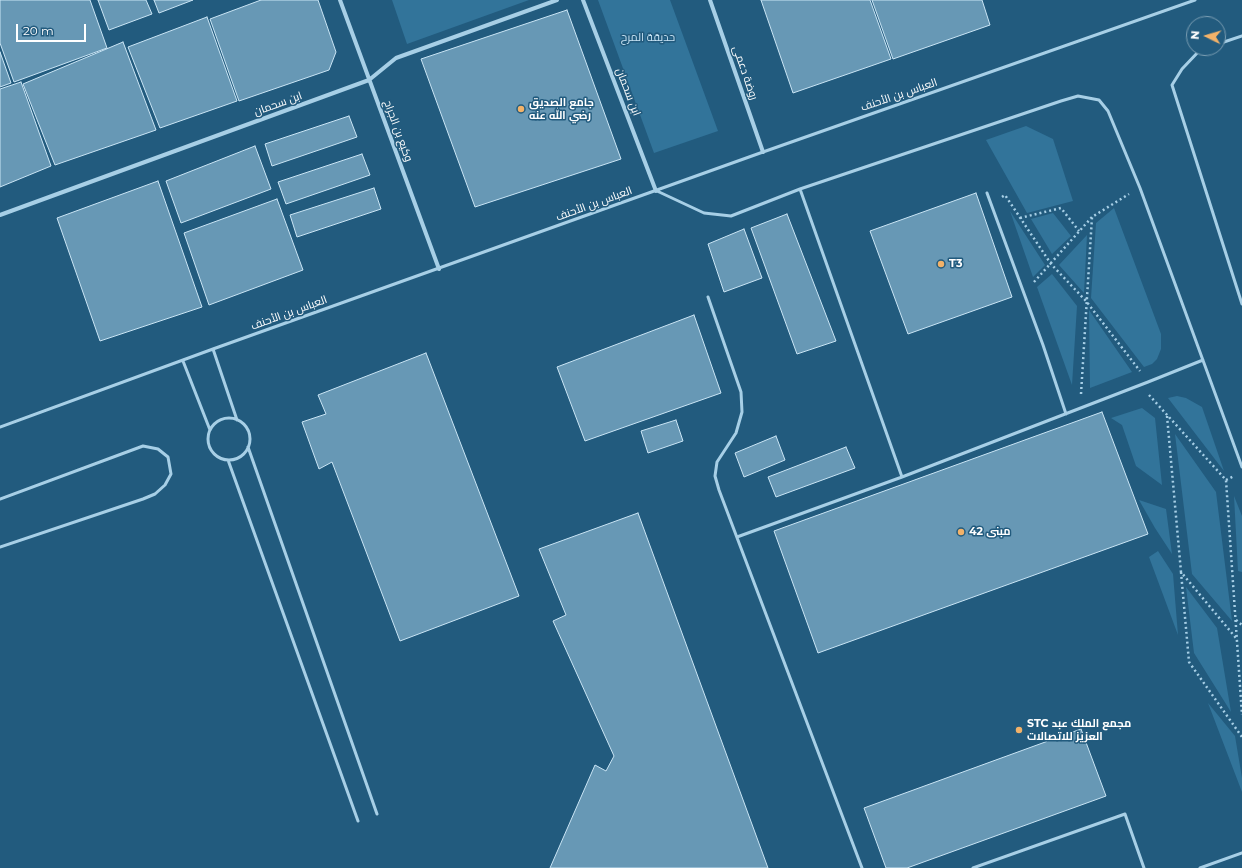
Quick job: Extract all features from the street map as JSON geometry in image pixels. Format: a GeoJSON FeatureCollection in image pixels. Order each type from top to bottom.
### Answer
{"type":"FeatureCollection","features":[{"type":"Feature","properties":{"kind":"street","name":"وكيع بن الجراح"},"geometry":{"type":"LineString","coordinates":[[340,0],[439,269]]}},
{"type":"Feature","properties":{"kind":"street","name":"ابن سحمان"},"geometry":{"type":"LineString","coordinates":[[0,215],[369,80],[396,58],[557,0]]}},
{"type":"Feature","properties":{"kind":"street","name":"ابن سحمان"},"geometry":{"type":"LineString","coordinates":[[583,0],[656,191]]}},
{"type":"Feature","properties":{"kind":"street","name":"روضة دعمى"},"geometry":{"type":"LineString","coordinates":[[710,0],[763,152]]}},
{"type":"Feature","properties":{"kind":"lane","name":"العباس بن الأحنف"},"geometry":{"type":"LineString","coordinates":[[0,427],[763,152],[1195,0]]}},
{"type":"Feature","properties":{"kind":"lane"},"geometry":{"type":"LineString","coordinates":[[1226,41],[1242,36]]}},
{"type":"Feature","properties":{"kind":"lane"},"geometry":{"type":"LineString","coordinates":[[1194,56],[1182,69],[1172,85],[1242,304]]}},
{"type":"Feature","properties":{"kind":"lane"},"geometry":{"type":"LineString","coordinates":[[656,191],[704,213],[731,216],[800,189],[1078,96],[1099,100],[1108,111],[1140,188],[1242,467]]}},
{"type":"Feature","properties":{"kind":"lane"},"geometry":{"type":"LineString","coordinates":[[800,189],[902,477]]}},
{"type":"Feature","properties":{"kind":"lane"},"geometry":{"type":"LineString","coordinates":[[987,193],[1066,414]]}},
{"type":"Feature","properties":{"kind":"lane"},"geometry":{"type":"LineString","coordinates":[[708,297],[741,392],[742,412],[736,432],[717,462],[715,476],[862,868]]}},
{"type":"Feature","properties":{"kind":"lane"},"geometry":{"type":"LineString","coordinates":[[213,349],[237,420]]}},
{"type":"Feature","properties":{"kind":"lane"},"geometry":{"type":"LineString","coordinates":[[737,537],[902,477],[1140,386],[1203,360]]}},
{"type":"Feature","properties":{"kind":"lane"},"geometry":{"type":"LineString","coordinates":[[183,361],[210,430]]}},
{"type":"Feature","properties":{"kind":"lane"},"geometry":{"type":"LineString","coordinates":[[248,447],[243,454],[236,458],[228,460],[220,458],[213,454],[209,446],[208,438],[210,430],[214,424],[221,419],[229,418],[244,424],[248,431],[248,447],[376,814]]}},
{"type":"Feature","properties":{"kind":"lane"},"geometry":{"type":"LineString","coordinates":[[0,500],[143,446],[158,449],[168,457],[171,474],[165,485],[155,494],[0,547]]}},
{"type":"Feature","properties":{"kind":"lane"},"geometry":{"type":"LineString","coordinates":[[228,460],[358,821]]}},
{"type":"Feature","properties":{"kind":"lane"},"geometry":{"type":"LineString","coordinates":[[973,868],[1125,814],[1144,868]]}},
{"type":"Feature","properties":{"kind":"lane"},"geometry":{"type":"LineString","coordinates":[[1200,868],[1242,853]]}},
{"type":"Feature","properties":{"kind":"path"},"geometry":{"type":"LineString","coordinates":[[1024,293],[1092,217],[1140,188]]}},
{"type":"Feature","properties":{"kind":"path"},"geometry":{"type":"LineString","coordinates":[[991,201],[1005,195],[1051,264],[1086,301],[1148,382]]}},
{"type":"Feature","properties":{"kind":"path"},"geometry":{"type":"LineString","coordinates":[[1020,218],[1061,208],[1079,231]]}},
{"type":"Feature","properties":{"kind":"path"},"geometry":{"type":"LineString","coordinates":[[1080,409],[1092,217]]}},
{"type":"Feature","properties":{"kind":"path"},"geometry":{"type":"LineString","coordinates":[[1140,386],[1226,480],[1242,715]]}},
{"type":"Feature","properties":{"kind":"path"},"geometry":{"type":"LineString","coordinates":[[1167,415],[1189,662],[1242,737]]}},
{"type":"Feature","properties":{"kind":"path"},"geometry":{"type":"LineString","coordinates":[[1181,572],[1236,638]]}},
{"type":"Feature","properties":{"kind":"path"},"geometry":{"type":"LineString","coordinates":[[1235,620],[1242,625]]}},
{"type":"Feature","properties":{"kind":"green space"},"geometry":{"type":"Polygon","coordinates":[[[392,0],[529,0],[407,44],[392,0]]]}},
{"type":"Feature","properties":{"kind":"green space","name":"حديقة المرح"},"geometry":{"type":"Polygon","coordinates":[[[598,0],[670,0],[718,131],[654,153],[598,0]]]}},
{"type":"Feature","properties":{"kind":"green space"},"geometry":{"type":"Polygon","coordinates":[[[1026,126],[1053,139],[1073,201],[1027,213],[986,140],[1026,126]]]}},
{"type":"Feature","properties":{"kind":"green space"},"geometry":{"type":"Polygon","coordinates":[[[1114,208],[1161,334],[1161,349],[1157,359],[1152,364],[1144,367],[1091,298],[1096,223],[1114,208]]]}},
{"type":"Feature","properties":{"kind":"green space"},"geometry":{"type":"Polygon","coordinates":[[[1010,211],[1045,265],[1033,277],[1010,211]]]}},
{"type":"Feature","properties":{"kind":"green space"},"geometry":{"type":"Polygon","coordinates":[[[1053,213],[1071,236],[1052,254],[1031,219],[1053,213]]]}},
{"type":"Feature","properties":{"kind":"green space"},"geometry":{"type":"Polygon","coordinates":[[[1087,235],[1084,293],[1059,265],[1087,235]]]}},
{"type":"Feature","properties":{"kind":"green space"},"geometry":{"type":"Polygon","coordinates":[[[1052,274],[1077,306],[1072,385],[1037,287],[1052,274]]]}},
{"type":"Feature","properties":{"kind":"green space"},"geometry":{"type":"Polygon","coordinates":[[[1089,310],[1132,372],[1090,388],[1089,310]]]}},
{"type":"Feature","properties":{"kind":"green space"},"geometry":{"type":"Polygon","coordinates":[[[1177,396],[1186,398],[1202,407],[1224,471],[1168,398],[1177,396]]]}},
{"type":"Feature","properties":{"kind":"green space"},"geometry":{"type":"Polygon","coordinates":[[[1142,408],[1155,418],[1162,485],[1136,466],[1122,425],[1111,418],[1142,408]]]}},
{"type":"Feature","properties":{"kind":"green space"},"geometry":{"type":"Polygon","coordinates":[[[1175,434],[1216,492],[1232,621],[1192,574],[1175,434]]]}},
{"type":"Feature","properties":{"kind":"green space"},"geometry":{"type":"Polygon","coordinates":[[[1234,496],[1242,516],[1242,572],[1238,571],[1234,496]]]}},
{"type":"Feature","properties":{"kind":"green space"},"geometry":{"type":"Polygon","coordinates":[[[1139,500],[1166,509],[1172,554],[1155,528],[1139,500]]]}},
{"type":"Feature","properties":{"kind":"green space"},"geometry":{"type":"Polygon","coordinates":[[[1158,551],[1173,574],[1178,635],[1149,557],[1158,551]]]}},
{"type":"Feature","properties":{"kind":"green space"},"geometry":{"type":"Polygon","coordinates":[[[1186,587],[1217,628],[1231,712],[1194,653],[1186,587]]]}},
{"type":"Feature","properties":{"kind":"green space"},"geometry":{"type":"Polygon","coordinates":[[[1208,703],[1235,736],[1242,778],[1242,792],[1208,703]]]}},
{"type":"Feature","properties":{"kind":"building"},"geometry":{"type":"Polygon","coordinates":[[[0,0],[90,0],[107,48],[14,82],[0,43],[0,0]]]}},
{"type":"Feature","properties":{"kind":"building"},"geometry":{"type":"Polygon","coordinates":[[[98,0],[146,0],[152,14],[109,30],[98,0]]]}},
{"type":"Feature","properties":{"kind":"building"},"geometry":{"type":"Polygon","coordinates":[[[154,0],[193,0],[159,13],[154,0]]]}},
{"type":"Feature","properties":{"kind":"building"},"geometry":{"type":"Polygon","coordinates":[[[261,0],[318,0],[336,52],[329,70],[239,101],[210,19],[261,0]]]}},
{"type":"Feature","properties":{"kind":"building"},"geometry":{"type":"Polygon","coordinates":[[[761,0],[870,0],[891,59],[793,93],[761,0]]]}},
{"type":"Feature","properties":{"kind":"building"},"geometry":{"type":"Polygon","coordinates":[[[872,0],[982,0],[990,25],[893,59],[872,0]]]}},
{"type":"Feature","properties":{"kind":"building","name":"جامع الصديق رضي الله عنه"},"geometry":{"type":"Polygon","coordinates":[[[567,10],[621,159],[475,207],[421,59],[567,10]]]}},
{"type":"Feature","properties":{"kind":"building"},"geometry":{"type":"Polygon","coordinates":[[[207,17],[237,101],[160,128],[128,47],[207,17]]]}},
{"type":"Feature","properties":{"kind":"building"},"geometry":{"type":"Polygon","coordinates":[[[123,42],[156,130],[55,165],[23,84],[123,42]]]}},
{"type":"Feature","properties":{"kind":"building"},"geometry":{"type":"Polygon","coordinates":[[[0,52],[11,83],[0,87],[0,52]]]}},
{"type":"Feature","properties":{"kind":"building"},"geometry":{"type":"Polygon","coordinates":[[[21,82],[51,166],[0,187],[0,89],[21,82]]]}},
{"type":"Feature","properties":{"kind":"building"},"geometry":{"type":"Polygon","coordinates":[[[349,116],[357,137],[272,166],[265,144],[349,116]]]}},
{"type":"Feature","properties":{"kind":"building"},"geometry":{"type":"Polygon","coordinates":[[[255,146],[271,189],[181,223],[166,181],[255,146]]]}},
{"type":"Feature","properties":{"kind":"building"},"geometry":{"type":"Polygon","coordinates":[[[362,154],[370,175],[286,204],[278,182],[362,154]]]}},
{"type":"Feature","properties":{"kind":"building"},"geometry":{"type":"Polygon","coordinates":[[[158,181],[202,307],[100,341],[57,218],[158,181]]]}},
{"type":"Feature","properties":{"kind":"building"},"geometry":{"type":"Polygon","coordinates":[[[374,188],[381,209],[297,237],[290,215],[374,188]]]}},
{"type":"Feature","properties":{"kind":"building","name":"T3"},"geometry":{"type":"Polygon","coordinates":[[[976,193],[1012,297],[908,334],[870,231],[976,193]]]}},
{"type":"Feature","properties":{"kind":"building"},"geometry":{"type":"Polygon","coordinates":[[[277,199],[303,270],[209,305],[184,233],[277,199]]]}},
{"type":"Feature","properties":{"kind":"building"},"geometry":{"type":"Polygon","coordinates":[[[787,214],[836,341],[797,354],[751,228],[787,214]]]}},
{"type":"Feature","properties":{"kind":"building"},"geometry":{"type":"Polygon","coordinates":[[[744,229],[762,278],[724,292],[708,244],[744,229]]]}},
{"type":"Feature","properties":{"kind":"building"},"geometry":{"type":"Polygon","coordinates":[[[694,315],[721,393],[585,441],[557,367],[694,315]]]}},
{"type":"Feature","properties":{"kind":"building"},"geometry":{"type":"Polygon","coordinates":[[[426,353],[519,596],[400,641],[332,462],[319,469],[302,422],[326,414],[318,395],[426,353]]]}},
{"type":"Feature","properties":{"kind":"building","name":"مبنى 42"},"geometry":{"type":"Polygon","coordinates":[[[1102,412],[1148,534],[818,653],[774,531],[1102,412]]]}},
{"type":"Feature","properties":{"kind":"building"},"geometry":{"type":"Polygon","coordinates":[[[676,420],[683,441],[648,453],[641,431],[676,420]]]}},
{"type":"Feature","properties":{"kind":"building"},"geometry":{"type":"Polygon","coordinates":[[[776,436],[785,460],[744,477],[735,453],[776,436]]]}},
{"type":"Feature","properties":{"kind":"building"},"geometry":{"type":"Polygon","coordinates":[[[846,447],[855,468],[776,497],[768,477],[846,447]]]}},
{"type":"Feature","properties":{"kind":"building"},"geometry":{"type":"Polygon","coordinates":[[[638,513],[768,868],[550,868],[595,765],[606,771],[614,756],[553,621],[566,615],[539,549],[638,513]]]}},
{"type":"Feature","properties":{"kind":"building"},"geometry":{"type":"Polygon","coordinates":[[[1081,729],[1106,796],[907,868],[886,868],[864,808],[1081,729]]]}},
{"type":"Feature","properties":{"kind":"place","name":"جامع الصديق رضي الله عنه"},"geometry":{"type":"Point","coordinates":[521,109]}},
{"type":"Feature","properties":{"kind":"place","name":"T3"},"geometry":{"type":"Point","coordinates":[941,264]}},
{"type":"Feature","properties":{"kind":"place","name":"مبنى 42"},"geometry":{"type":"Point","coordinates":[961,532]}},
{"type":"Feature","properties":{"kind":"place","name":"STC مجمع الملك عبد العزيز للاتصالات"},"geometry":{"type":"Point","coordinates":[1019,730]}}]}
